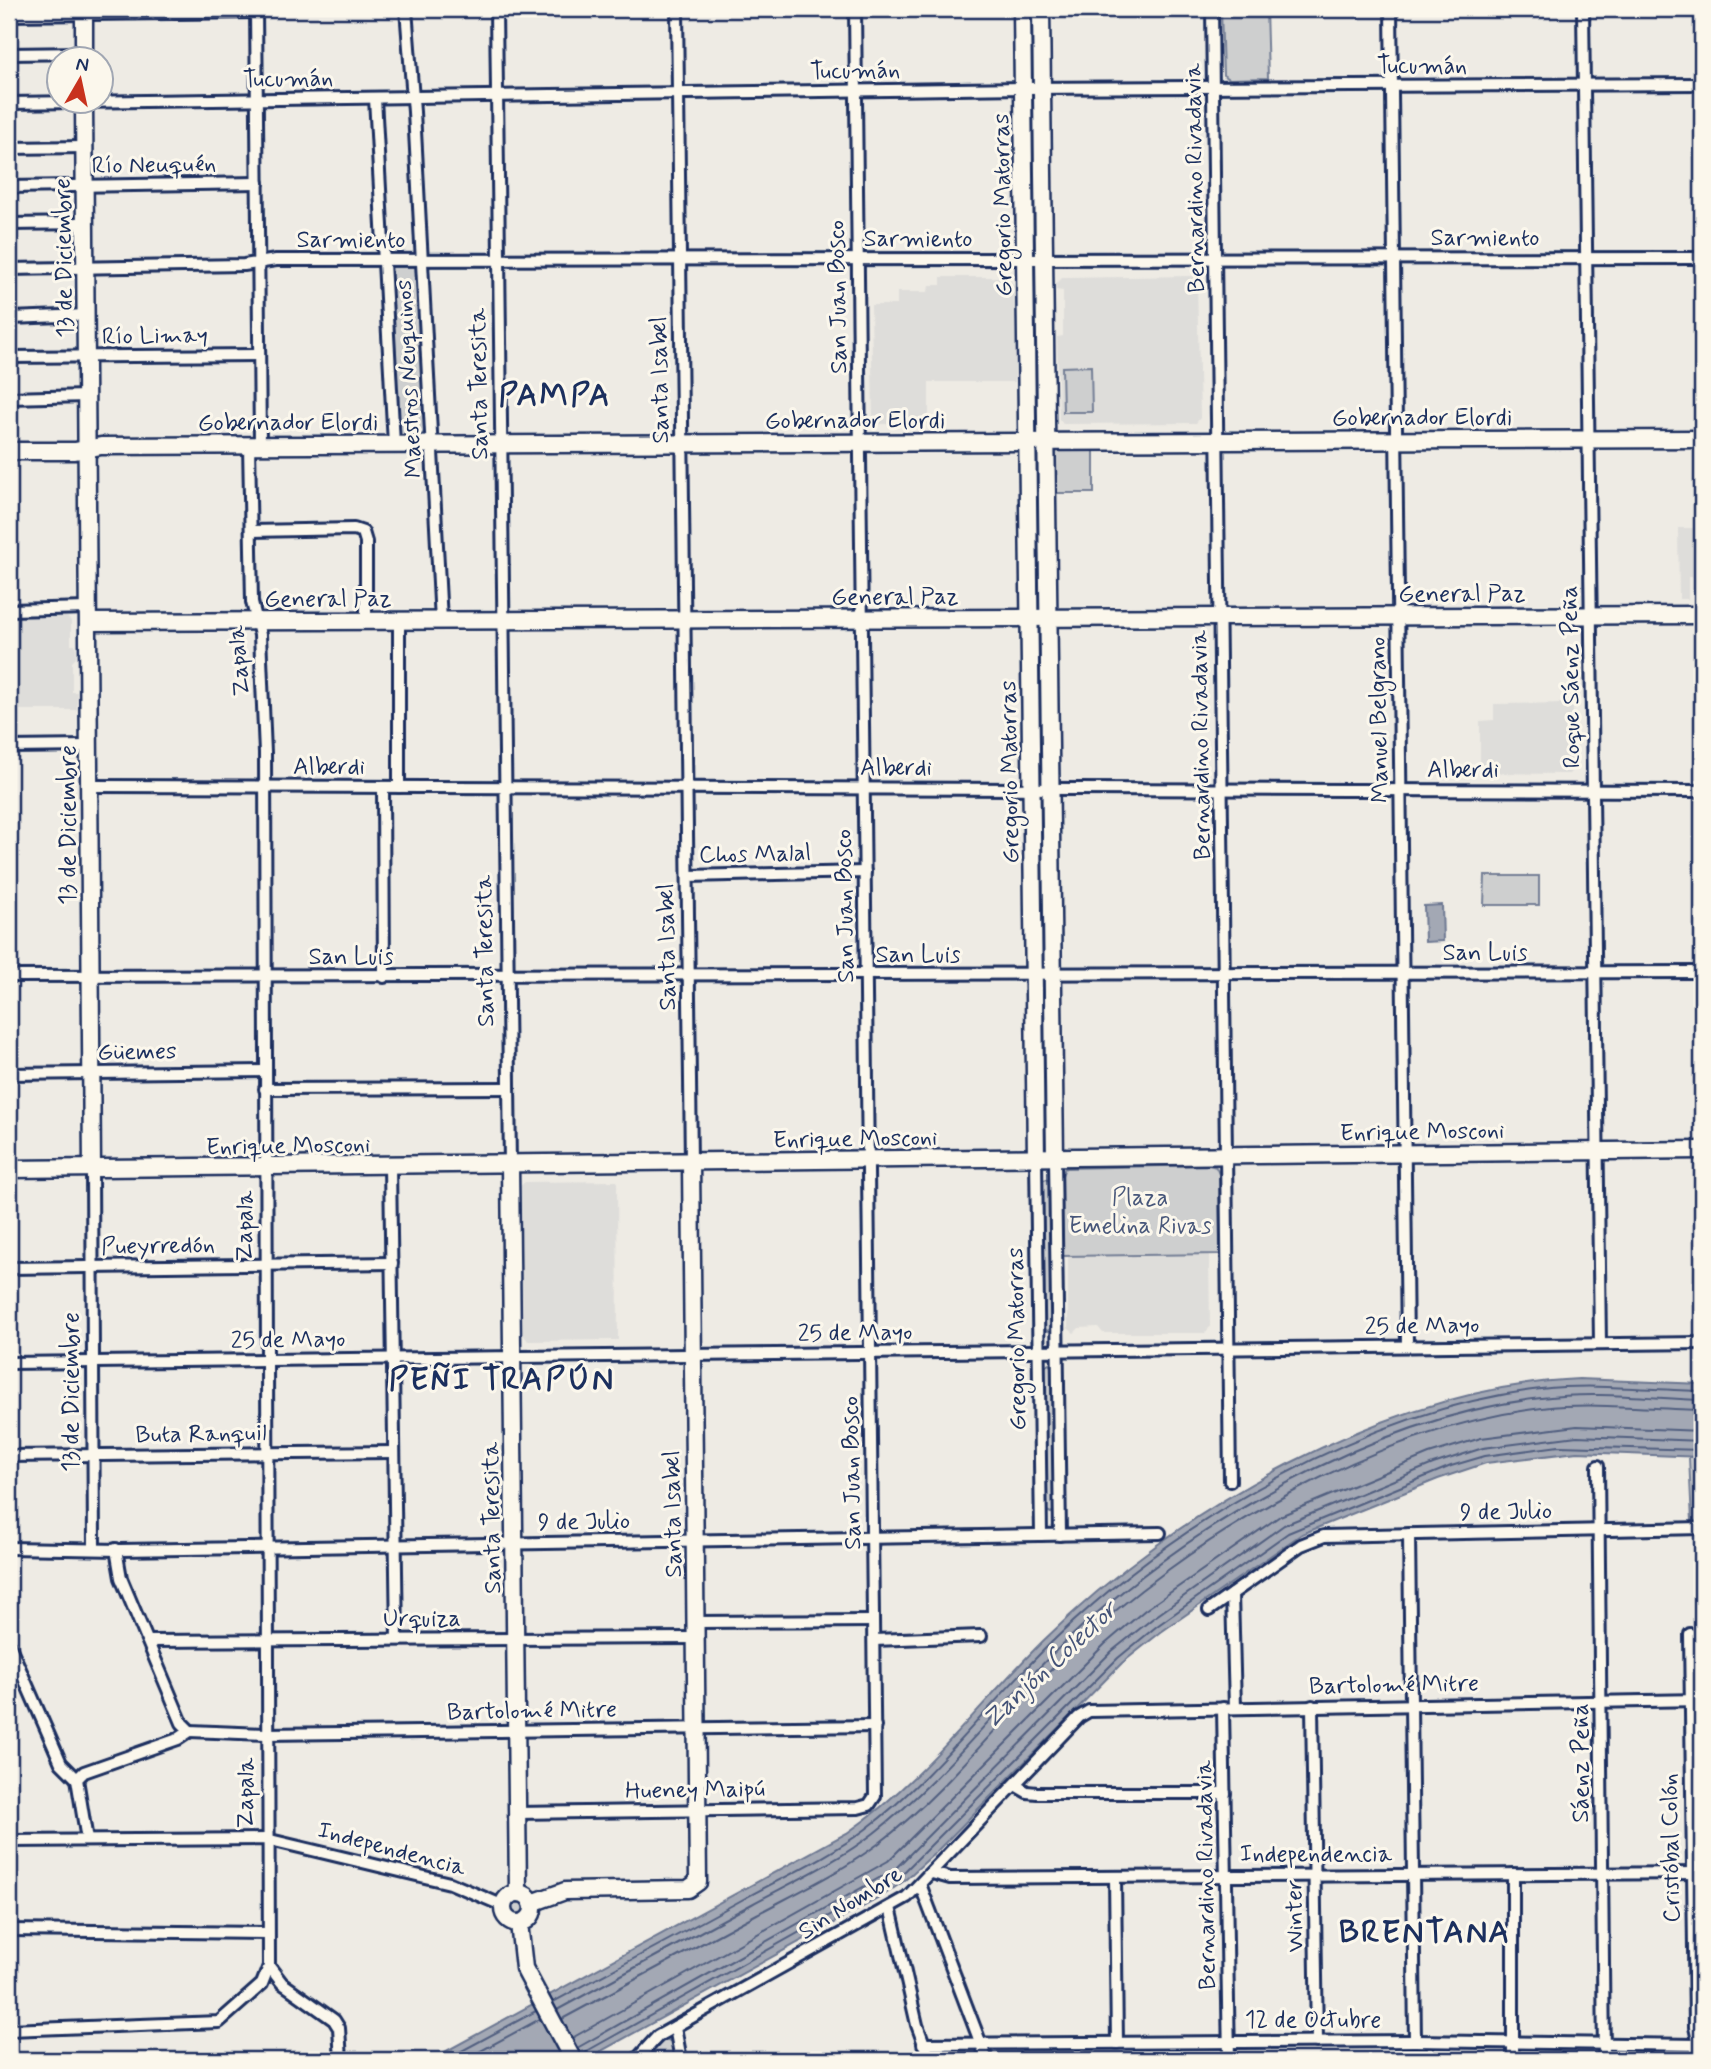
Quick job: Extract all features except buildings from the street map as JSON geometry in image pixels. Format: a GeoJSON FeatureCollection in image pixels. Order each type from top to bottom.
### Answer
{"type":"FeatureCollection","features":[{"type":"Feature","properties":{"kind":"main road","name":"Gregorio Matorras"},"geometry":{"type":"LineString","coordinates":[[1022,9],[1036,1158]]}},
{"type":"Feature","properties":{"kind":"main road","name":"Gregorio Matorras"},"geometry":{"type":"LineString","coordinates":[[1041,9],[1055,1158]]}},
{"type":"Feature","properties":{"kind":"main road"},"geometry":{"type":"LineString","coordinates":[[84,11],[84,46]]}},
{"type":"Feature","properties":{"kind":"main road","name":"13 de Diciembre"},"geometry":{"type":"LineString","coordinates":[[85,116],[92,1170]]}},
{"type":"Feature","properties":{"kind":"main road","name":"Gobernador Elordi"},"geometry":{"type":"LineString","coordinates":[[9,451],[394,444],[1702,439]]}},
{"type":"Feature","properties":{"kind":"main road","name":"General Paz"},"geometry":{"type":"LineString","coordinates":[[89,615],[257,621],[441,621],[1702,615]]}},
{"type":"Feature","properties":{"kind":"main road","name":"Enrique Mosconi"},"geometry":{"type":"LineString","coordinates":[[9,1169],[1702,1150]]}},
{"type":"Feature","properties":{"kind":"main road","name":"Santa Isabel"},"geometry":{"type":"LineString","coordinates":[[532,1903],[565,1891],[688,1889],[697,1885],[698,1728],[691,1162]]}},
{"type":"Feature","properties":{"kind":"main road","name":"Santa Teresita"},"geometry":{"type":"LineString","coordinates":[[510,1165],[518,1893]]}},
{"type":"Feature","properties":{"kind":"main road"},"geometry":{"type":"LineString","coordinates":[[518,1893],[525,1895],[532,1903],[531,1916],[519,1923],[506,1917],[504,1906],[509,1897],[518,1893]]}},
{"type":"Feature","properties":{"kind":"main road"},"geometry":{"type":"LineString","coordinates":[[519,1923],[522,1963],[573,2060]]}},
{"type":"Feature","properties":{"kind":"street","name":"Maestros Neuquinos"},"geometry":{"type":"LineString","coordinates":[[406,9],[423,260],[441,621]]}},
{"type":"Feature","properties":{"kind":"street","name":"Santa Teresita"},"geometry":{"type":"LineString","coordinates":[[496,9],[510,1165]]}},
{"type":"Feature","properties":{"kind":"street","name":"Santa Isabel"},"geometry":{"type":"LineString","coordinates":[[677,9],[691,1162]]}},
{"type":"Feature","properties":{"kind":"street","name":"San Juan Bosco"},"geometry":{"type":"LineString","coordinates":[[855,9],[876,1793],[872,1803]]}},
{"type":"Feature","properties":{"kind":"street","name":"Bernardino Rivadavia"},"geometry":{"type":"LineString","coordinates":[[1213,9],[1230,1481]]}},
{"type":"Feature","properties":{"kind":"street","name":"Manuel Belgrano"},"geometry":{"type":"LineString","coordinates":[[1391,9],[1407,1346]]}},
{"type":"Feature","properties":{"kind":"street","name":"Roque Sáenz Peña"},"geometry":{"type":"LineString","coordinates":[[1583,9],[1600,1344]]}},
{"type":"Feature","properties":{"kind":"street"},"geometry":{"type":"LineString","coordinates":[[9,15],[84,11],[256,10]]}},
{"type":"Feature","properties":{"kind":"street","name":"Zapala"},"geometry":{"type":"LineString","coordinates":[[256,10],[260,355],[251,531],[253,605],[260,638],[265,786],[266,1839],[269,1966]]}},
{"type":"Feature","properties":{"kind":"street"},"geometry":{"type":"LineString","coordinates":[[9,54],[46,55]]}},
{"type":"Feature","properties":{"kind":"street","name":"Tucumán"},"geometry":{"type":"LineString","coordinates":[[116,102],[1023,88],[1702,84]]}},
{"type":"Feature","properties":{"kind":"street","name":"Maestros Neuquinos"},"geometry":{"type":"LineString","coordinates":[[375,98],[394,444]]}},
{"type":"Feature","properties":{"kind":"street","name":"Tucumán"},"geometry":{"type":"LineString","coordinates":[[9,103],[46,103]]}},
{"type":"Feature","properties":{"kind":"street"},"geometry":{"type":"LineString","coordinates":[[9,148],[85,147]]}},
{"type":"Feature","properties":{"kind":"street","name":"Río Neuquén"},"geometry":{"type":"LineString","coordinates":[[9,187],[258,183]]}},
{"type":"Feature","properties":{"kind":"street"},"geometry":{"type":"LineString","coordinates":[[9,225],[86,223]]}},
{"type":"Feature","properties":{"kind":"street","name":"Sarmiento"},"geometry":{"type":"LineString","coordinates":[[9,269],[384,260],[1702,258]]}},
{"type":"Feature","properties":{"kind":"street"},"geometry":{"type":"LineString","coordinates":[[11,318],[87,315]]}},
{"type":"Feature","properties":{"kind":"street","name":"Río Limay"},"geometry":{"type":"LineString","coordinates":[[9,357],[260,355]]}},
{"type":"Feature","properties":{"kind":"street"},"geometry":{"type":"LineString","coordinates":[[9,398],[87,396]]}},
{"type":"Feature","properties":{"kind":"street"},"geometry":{"type":"LineString","coordinates":[[251,531],[354,529],[363,532],[366,542],[366,621]]}},
{"type":"Feature","properties":{"kind":"street"},"geometry":{"type":"LineString","coordinates":[[9,610],[89,615]]}},
{"type":"Feature","properties":{"kind":"street"},"geometry":{"type":"LineString","coordinates":[[399,621],[399,787]]}},
{"type":"Feature","properties":{"kind":"street"},"geometry":{"type":"LineString","coordinates":[[9,747],[89,746]]}},
{"type":"Feature","properties":{"kind":"street","name":"Alberdi"},"geometry":{"type":"LineString","coordinates":[[90,786],[1702,790]]}},
{"type":"Feature","properties":{"kind":"street"},"geometry":{"type":"LineString","coordinates":[[383,787],[384,977]]}},
{"type":"Feature","properties":{"kind":"street","name":"Chos Malal"},"geometry":{"type":"LineString","coordinates":[[688,876],[865,872]]}},
{"type":"Feature","properties":{"kind":"street","name":"San Luis"},"geometry":{"type":"LineString","coordinates":[[9,976],[1702,972]]}},
{"type":"Feature","properties":{"kind":"street","name":"Güemes"},"geometry":{"type":"LineString","coordinates":[[9,1074],[265,1071]]}},
{"type":"Feature","properties":{"kind":"street"},"geometry":{"type":"LineString","coordinates":[[265,1089],[509,1088]]}},
{"type":"Feature","properties":{"kind":"street","name":"Gregorio Matorras"},"geometry":{"type":"LineString","coordinates":[[1036,1158],[1041,1535]]}},
{"type":"Feature","properties":{"kind":"street","name":"Gregorio Matorras"},"geometry":{"type":"LineString","coordinates":[[1055,1158],[1060,1535]]}},
{"type":"Feature","properties":{"kind":"street"},"geometry":{"type":"LineString","coordinates":[[390,1166],[397,1639]]}},
{"type":"Feature","properties":{"kind":"street","name":"13 de Diciembre"},"geometry":{"type":"LineString","coordinates":[[92,1170],[94,1547]]}},
{"type":"Feature","properties":{"kind":"street","name":"Pueyrredón"},"geometry":{"type":"LineString","coordinates":[[9,1268],[391,1263]]}},
{"type":"Feature","properties":{"kind":"street","name":"25 de Mayo"},"geometry":{"type":"LineString","coordinates":[[9,1363],[1702,1343]]}},
{"type":"Feature","properties":{"kind":"street","name":"Buta Ranquil"},"geometry":{"type":"LineString","coordinates":[[9,1456],[394,1452]]}},
{"type":"Feature","properties":{"kind":"street","name":"Sáenz Peña"},"geometry":{"type":"LineString","coordinates":[[1598,1466],[1604,2060]]}},
{"type":"Feature","properties":{"kind":"street","name":"9 de Julio"},"geometry":{"type":"LineString","coordinates":[[1232,1594],[1312,1540],[1331,1535],[1702,1528]]}},
{"type":"Feature","properties":{"kind":"street","name":"9 de Julio"},"geometry":{"type":"LineString","coordinates":[[9,1548],[116,1549],[1160,1533]]}},
{"type":"Feature","properties":{"kind":"street"},"geometry":{"type":"LineString","coordinates":[[1409,1534],[1415,2041]]}},
{"type":"Feature","properties":{"kind":"street"},"geometry":{"type":"LineString","coordinates":[[77,1779],[84,1772],[178,1739],[190,1731],[182,1723],[119,1573],[116,1549]]}},
{"type":"Feature","properties":{"kind":"street","name":"Bernardino Rivadavia"},"geometry":{"type":"LineString","coordinates":[[1229,2060],[1225,1793],[1232,1594]]}},
{"type":"Feature","properties":{"kind":"street"},"geometry":{"type":"LineString","coordinates":[[1209,1610],[1232,1594]]}},
{"type":"Feature","properties":{"kind":"street","name":"Urquiza"},"geometry":{"type":"LineString","coordinates":[[148,1641],[515,1639],[873,1621]]}},
{"type":"Feature","properties":{"kind":"street","name":"Cristóbal Colón"},"geometry":{"type":"LineString","coordinates":[[1690,1634],[1696,1700],[1698,1873],[1695,2027],[1700,2050]]}},
{"type":"Feature","properties":{"kind":"street"},"geometry":{"type":"LineString","coordinates":[[874,1640],[981,1636]]}},
{"type":"Feature","properties":{"kind":"street"},"geometry":{"type":"LineString","coordinates":[[9,1644],[61,1763],[77,1779],[87,1840]]}},
{"type":"Feature","properties":{"kind":"street","name":"Bartolomé Mitre"},"geometry":{"type":"LineString","coordinates":[[1086,1712],[1696,1700]]}},
{"type":"Feature","properties":{"kind":"street","name":"Winter"},"geometry":{"type":"LineString","coordinates":[[1312,1706],[1317,2042]]}},
{"type":"Feature","properties":{"kind":"street","name":"Sin Nombre"},"geometry":{"type":"LineString","coordinates":[[636,2060],[648,2044],[675,2027],[890,1907],[920,1884],[1086,1712]]}},
{"type":"Feature","properties":{"kind":"street","name":"Bartolomé Mitre"},"geometry":{"type":"LineString","coordinates":[[190,1731],[266,1734],[875,1726]]}},
{"type":"Feature","properties":{"kind":"street"},"geometry":{"type":"LineString","coordinates":[[1015,1785],[1027,1792],[1037,1793],[1225,1793]]}},
{"type":"Feature","properties":{"kind":"street","name":"Hueney Maipú"},"geometry":{"type":"LineString","coordinates":[[517,1813],[858,1808],[872,1803]]}},
{"type":"Feature","properties":{"kind":"street","name":"Independencia"},"geometry":{"type":"LineString","coordinates":[[9,1841],[266,1839],[450,1883],[504,1906]]}},
{"type":"Feature","properties":{"kind":"street","name":"Independencia"},"geometry":{"type":"LineString","coordinates":[[932,1872],[950,1878],[1698,1873]]}},
{"type":"Feature","properties":{"kind":"street"},"geometry":{"type":"LineString","coordinates":[[1513,1874],[1513,2060]]}},
{"type":"Feature","properties":{"kind":"street"},"geometry":{"type":"LineString","coordinates":[[1115,1877],[1117,2043]]}},
{"type":"Feature","properties":{"kind":"street"},"geometry":{"type":"LineString","coordinates":[[920,1884],[987,2060]]}},
{"type":"Feature","properties":{"kind":"street"},"geometry":{"type":"LineString","coordinates":[[890,1907],[923,2044],[930,2060]]}},
{"type":"Feature","properties":{"kind":"street"},"geometry":{"type":"LineString","coordinates":[[9,1930],[268,1933]]}},
{"type":"Feature","properties":{"kind":"street"},"geometry":{"type":"LineString","coordinates":[[9,2030],[219,2022],[262,1983],[269,1966]]}},
{"type":"Feature","properties":{"kind":"street"},"geometry":{"type":"LineString","coordinates":[[269,1966],[282,1983],[334,2020],[339,2028],[341,2060]]}},
{"type":"Feature","properties":{"kind":"street"},"geometry":{"type":"LineString","coordinates":[[675,2027],[681,2060]]}},
{"type":"Feature","properties":{"kind":"street","name":"12 de Octubre"},"geometry":{"type":"LineString","coordinates":[[923,2044],[1415,2041],[1603,2043],[1700,2050]]}},
{"type":"Feature","properties":{"kind":"shaded area"},"geometry":{"type":"Polygon","coordinates":[[[1193,276],[1197,280],[1200,418],[1196,423],[1063,424],[1059,419],[1057,337],[1063,336],[1063,291],[1056,290],[1056,284],[1062,278],[1193,276]]]}},
{"type":"Feature","properties":{"kind":"shaded area"},"geometry":{"type":"Polygon","coordinates":[[[941,277],[1007,277],[1015,286],[1015,382],[929,382],[929,424],[878,424],[873,420],[871,305],[897,305],[897,292],[928,292],[929,285],[941,285],[941,277]]]}},
{"type":"Feature","properties":{"kind":"shaded area"},"geometry":{"type":"Polygon","coordinates":[[[1678,528],[1702,528],[1702,577],[1688,577],[1688,599],[1679,599],[1678,528]]]}},
{"type":"Feature","properties":{"kind":"shaded area"},"geometry":{"type":"Polygon","coordinates":[[[11,617],[67,617],[71,621],[71,645],[76,645],[76,658],[72,662],[72,692],[77,692],[77,710],[11,710],[11,617]]]}},
{"type":"Feature","properties":{"kind":"shaded area"},"geometry":{"type":"Polygon","coordinates":[[[1573,703],[1574,768],[1569,774],[1480,773],[1480,721],[1494,720],[1494,704],[1573,703]]]}},
{"type":"Feature","properties":{"kind":"shaded area"},"geometry":{"type":"Polygon","coordinates":[[[617,1181],[618,1340],[528,1341],[523,1334],[520,1186],[525,1182],[617,1181]]]}},
{"type":"Feature","properties":{"kind":"shaded area"},"geometry":{"type":"Polygon","coordinates":[[[1209,1254],[1210,1327],[1205,1333],[1103,1333],[1098,1327],[1079,1328],[1074,1333],[1068,1328],[1068,1256],[1209,1254]]]}},
{"type":"Feature","properties":{"kind":"shaded area"},"geometry":{"type":"Polygon","coordinates":[[[1619,2057],[1680,2057],[1685,2060],[1616,2060],[1619,2057]]]}},
{"type":"Feature","properties":{"kind":"green space"},"geometry":{"type":"Polygon","coordinates":[[[1026,9],[1037,9],[1033,73],[1029,73],[1026,9]]]}},
{"type":"Feature","properties":{"kind":"green space"},"geometry":{"type":"Polygon","coordinates":[[[1221,9],[1266,9],[1268,78],[1230,79],[1223,75],[1221,9]]]}},
{"type":"Feature","properties":{"kind":"green space"},"geometry":{"type":"Polygon","coordinates":[[[1032,103],[1035,104],[1038,242],[1035,244],[1032,243],[1032,103]]]}},
{"type":"Feature","properties":{"kind":"green space"},"geometry":{"type":"Polygon","coordinates":[[[414,266],[418,269],[426,433],[404,437],[397,432],[389,267],[414,266]]]}},
{"type":"Feature","properties":{"kind":"green space"},"geometry":{"type":"Polygon","coordinates":[[[1034,330],[1040,331],[1037,427],[1034,426],[1034,330]]]}},
{"type":"Feature","properties":{"kind":"green space"},"geometry":{"type":"Polygon","coordinates":[[[1091,366],[1092,412],[1063,412],[1062,367],[1091,366]]]}},
{"type":"Feature","properties":{"kind":"green space"},"geometry":{"type":"Polygon","coordinates":[[[1094,447],[1094,493],[1051,493],[1052,450],[1094,447]]]}},
{"type":"Feature","properties":{"kind":"green space"},"geometry":{"type":"Polygon","coordinates":[[[1039,455],[1042,602],[1039,603],[1034,601],[1033,456],[1039,455]]]}},
{"type":"Feature","properties":{"kind":"green space"},"geometry":{"type":"Polygon","coordinates":[[[1036,637],[1043,637],[1045,773],[1042,775],[1038,773],[1036,637]]]}},
{"type":"Feature","properties":{"kind":"green space"},"geometry":{"type":"Polygon","coordinates":[[[1039,805],[1045,805],[1046,966],[1040,965],[1039,805]]]}},
{"type":"Feature","properties":{"kind":"green space"},"geometry":{"type":"Polygon","coordinates":[[[1485,876],[1539,876],[1539,905],[1484,905],[1485,876]]]}},
{"type":"Feature","properties":{"kind":"green space"},"geometry":{"type":"Polygon","coordinates":[[[1041,981],[1045,981],[1050,1141],[1047,1143],[1043,1142],[1041,981]]]}},
{"type":"Feature","properties":{"kind":"green space","name":"Plaza Emelina Rivas"},"geometry":{"type":"Polygon","coordinates":[[[1216,1167],[1219,1174],[1220,1254],[1062,1256],[1061,1178],[1065,1168],[1216,1167]]]}},
{"type":"Feature","properties":{"kind":"green space"},"geometry":{"type":"Polygon","coordinates":[[[1047,1179],[1051,1184],[1053,1326],[1048,1331],[1043,1329],[1041,1181],[1047,1179]]]}},
{"type":"Feature","properties":{"kind":"green space"},"geometry":{"type":"Polygon","coordinates":[[[1049,1364],[1053,1369],[1056,1509],[1051,1513],[1045,1510],[1043,1368],[1049,1364]]]}},
{"type":"Feature","properties":{"kind":"green space"},"geometry":{"type":"Polygon","coordinates":[[[1689,1457],[1702,1457],[1702,1522],[1692,1522],[1689,1457]]]}},
{"type":"Feature","properties":{"kind":"green space"},"geometry":{"type":"Polygon","coordinates":[[[519,1900],[525,1902],[525,1914],[519,1916],[513,1914],[511,1908],[513,1902],[519,1900]]]}},
{"type":"Feature","properties":{"kind":"green space"},"geometry":{"type":"Polygon","coordinates":[[[666,2039],[672,2042],[675,2060],[641,2060],[666,2039]]]}},
{"type":"Feature","properties":{"kind":"green space"},"geometry":{"type":"Polygon","coordinates":[[[1517,2048],[1592,2048],[1598,2051],[1599,2060],[1517,2060],[1517,2048]]]}},
{"type":"Feature","properties":{"kind":"water"},"geometry":{"type":"Polygon","coordinates":[[[1442,905],[1443,941],[1425,942],[1424,906],[1442,905]]]}},
{"type":"Feature","properties":{"kind":"water","name":"Zanjón Colector"},"geometry":{"type":"Polygon","coordinates":[[[1579,1379],[1702,1384],[1702,1457],[1577,1452],[1486,1463],[1438,1479],[1302,1534],[1161,1632],[1122,1663],[936,1852],[904,1881],[881,1897],[585,2060],[430,2060],[847,1833],[925,1766],[1019,1665],[1097,1592],[1157,1545],[1221,1502],[1289,1464],[1360,1431],[1433,1405],[1506,1387],[1579,1379]]]}},
{"type":"Feature","properties":{"kind":"district","name":"PAMPA"},"geometry":{"type":"Point","coordinates":[555,394]}},
{"type":"Feature","properties":{"kind":"district","name":"PEÑI TRAPÚN"},"geometry":{"type":"Point","coordinates":[502,1378]}},
{"type":"Feature","properties":{"kind":"district","name":"BRENTANA"},"geometry":{"type":"Point","coordinates":[1425,1931]}}]}
